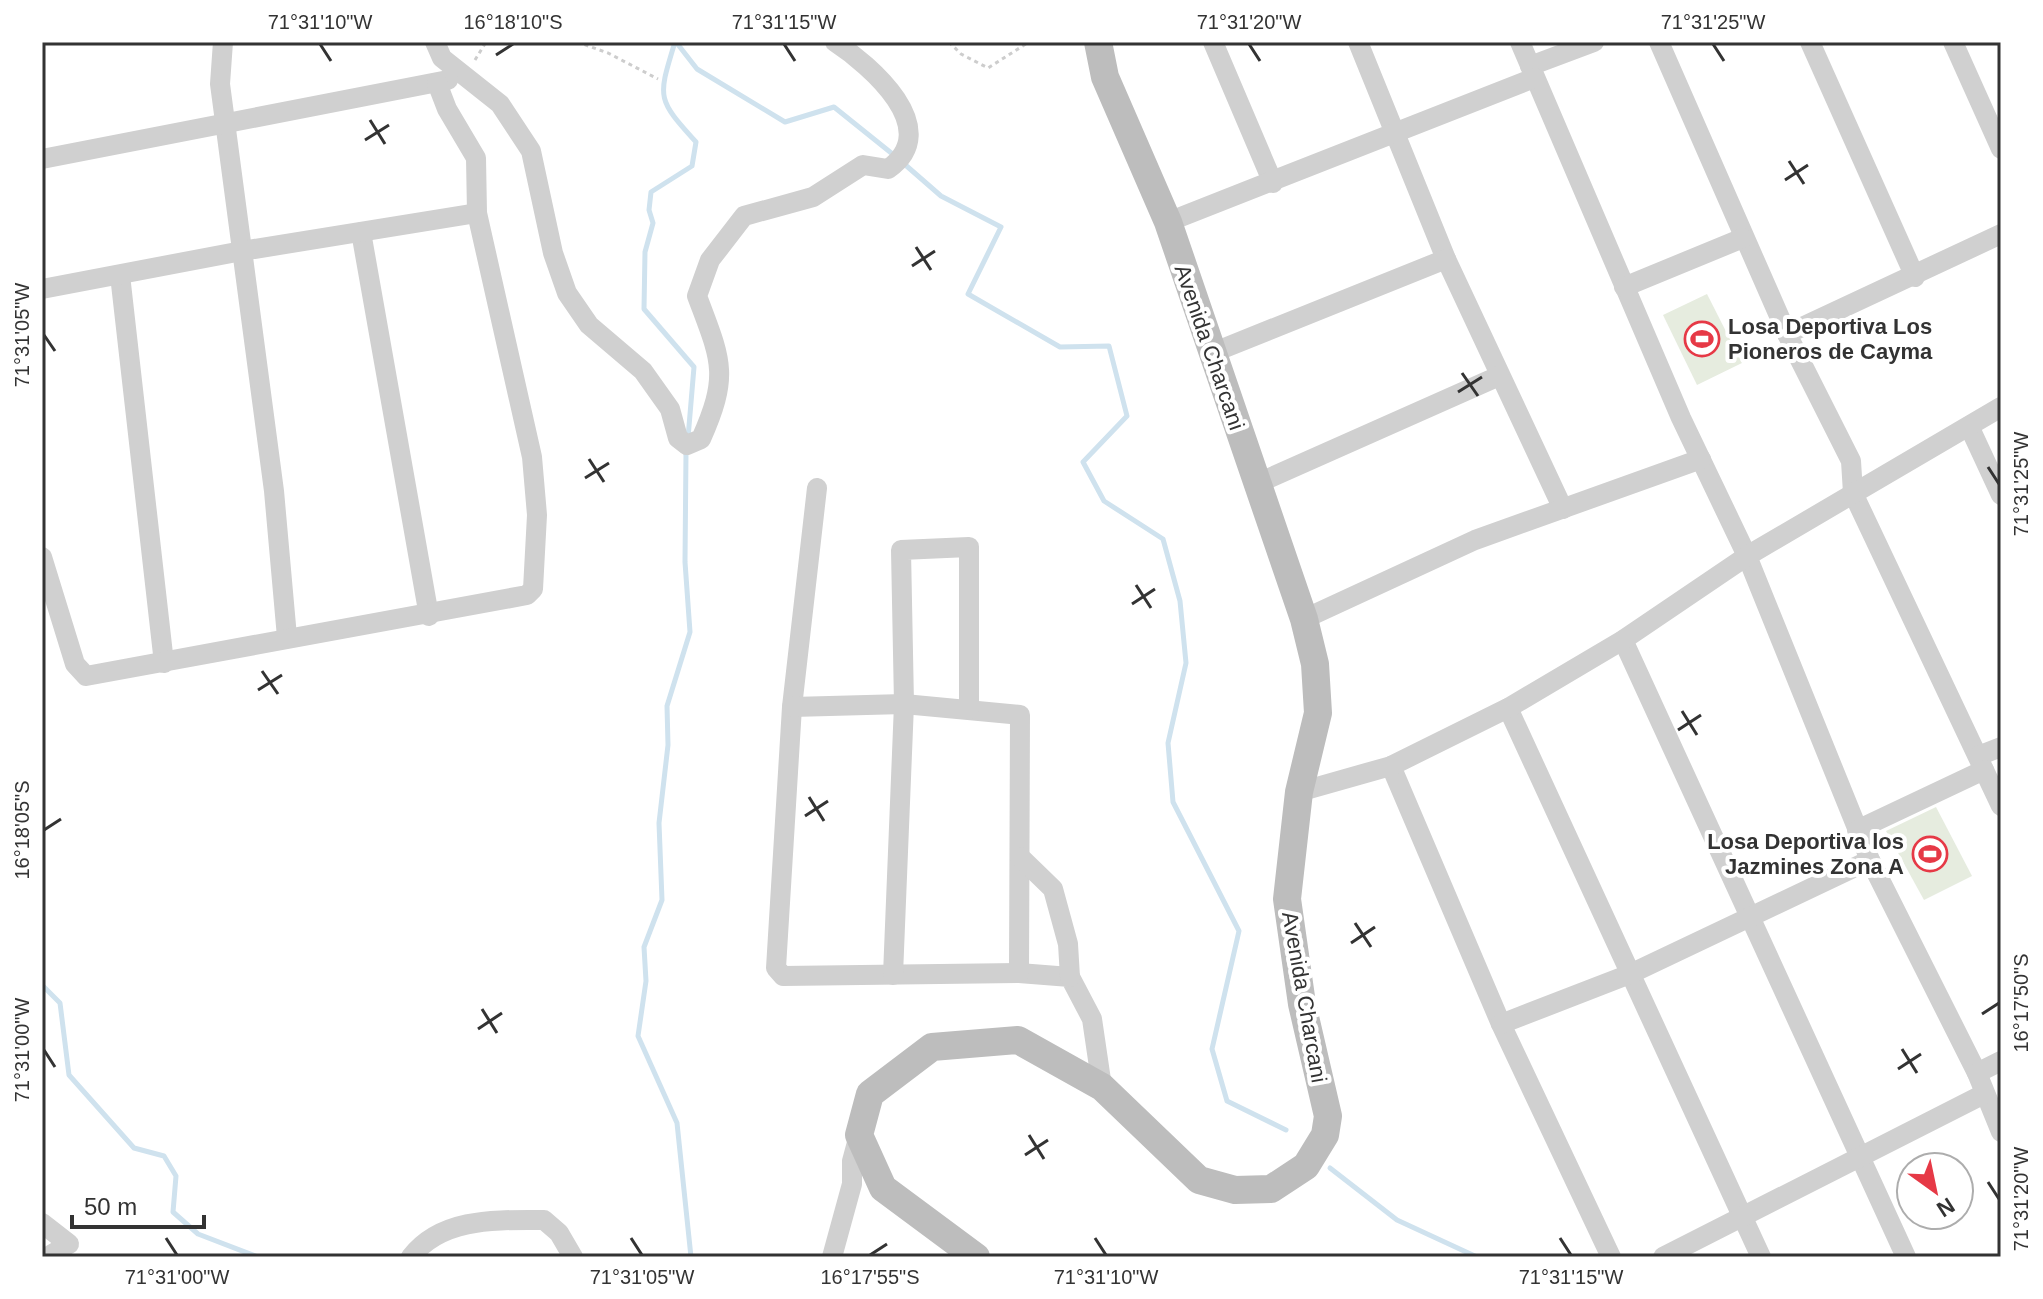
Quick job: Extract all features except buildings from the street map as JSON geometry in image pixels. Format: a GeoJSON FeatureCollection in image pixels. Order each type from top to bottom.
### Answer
{"type":"FeatureCollection","features":[{"type":"Feature","properties":{"kind":"main road","name":"Avenida Charcani"},"geometry":{"type":"LineString","coordinates":[[859,1135],[870,1094],[932,1047],[1018,1040],[1102,1087],[1199,1180],[1235,1190],[1271,1189],[1306,1166],[1325,1135],[1328,1116],[1302,1004],[1287,899],[1299,792],[1318,713],[1315,664],[1304,619],[1168,222],[1105,77],[1098,42]]}},
{"type":"Feature","properties":{"kind":"main road"},"geometry":{"type":"LineString","coordinates":[[859,1135],[883,1188],[963,1253]]}},
{"type":"Feature","properties":{"kind":"street"},"geometry":{"type":"LineString","coordinates":[[223,42],[220,84],[274,491],[287,637]]}},
{"type":"Feature","properties":{"kind":"street"},"geometry":{"type":"LineString","coordinates":[[435,42],[442,58],[500,104],[531,151],[553,253],[567,293],[589,325],[643,371],[670,409],[678,438],[687,445],[701,439],[717,403],[722,377],[718,348],[697,296],[710,260],[729,234],[744,216],[813,197],[863,165],[888,169],[900,160],[908,145],[907,127],[899,100],[877,73],[835,42]]}},
{"type":"Feature","properties":{"kind":"street"},"geometry":{"type":"LineString","coordinates":[[1213,42],[1273,183]]}},
{"type":"Feature","properties":{"kind":"street"},"geometry":{"type":"LineString","coordinates":[[1358,42],[1446,259],[1563,509]]}},
{"type":"Feature","properties":{"kind":"street"},"geometry":{"type":"LineString","coordinates":[[1520,42],[1624,287],[1747,556],[1870,860],[1977,1073],[2001,1132]]}},
{"type":"Feature","properties":{"kind":"street"},"geometry":{"type":"LineString","coordinates":[[1168,222],[1393,133],[1594,42]]}},
{"type":"Feature","properties":{"kind":"street"},"geometry":{"type":"LineString","coordinates":[[1659,42],[1743,238],[1851,461],[1853,493],[2001,806]]}},
{"type":"Feature","properties":{"kind":"street"},"geometry":{"type":"LineString","coordinates":[[1810,42],[1915,277]]}},
{"type":"Feature","properties":{"kind":"street"},"geometry":{"type":"LineString","coordinates":[[1953,42],[2001,149]]}},
{"type":"Feature","properties":{"kind":"street"},"geometry":{"type":"LineString","coordinates":[[42,159],[463,76]]}},
{"type":"Feature","properties":{"kind":"street"},"geometry":{"type":"LineString","coordinates":[[42,557],[75,664],[86,676],[287,637],[429,616],[527,595],[535,581],[537,515],[532,457],[477,213],[476,158],[447,109],[437,83]]}},
{"type":"Feature","properties":{"kind":"street"},"geometry":{"type":"LineString","coordinates":[[42,289],[242,251],[477,213]]}},
{"type":"Feature","properties":{"kind":"street"},"geometry":{"type":"LineString","coordinates":[[361,232],[429,616]]}},
{"type":"Feature","properties":{"kind":"street"},"geometry":{"type":"LineString","coordinates":[[1787,334],[1915,277],[2001,234]]}},
{"type":"Feature","properties":{"kind":"street"},"geometry":{"type":"LineString","coordinates":[[1624,287],[1743,238]]}},
{"type":"Feature","properties":{"kind":"street"},"geometry":{"type":"LineString","coordinates":[[1212,353],[1446,259]]}},
{"type":"Feature","properties":{"kind":"street"},"geometry":{"type":"LineString","coordinates":[[120,275],[164,663]]}},
{"type":"Feature","properties":{"kind":"street"},"geometry":{"type":"LineString","coordinates":[[1256,484],[1499,376]]}},
{"type":"Feature","properties":{"kind":"street"},"geometry":{"type":"LineString","coordinates":[[1299,792],[1391,766],[1508,708],[1623,640],[1747,556],[2001,407]]}},
{"type":"Feature","properties":{"kind":"street"},"geometry":{"type":"LineString","coordinates":[[1969,426],[2001,495]]}},
{"type":"Feature","properties":{"kind":"street"},"geometry":{"type":"LineString","coordinates":[[1304,619],[1475,540],[1701,459]]}},
{"type":"Feature","properties":{"kind":"street"},"geometry":{"type":"LineString","coordinates":[[817,488],[792,707],[776,968],[783,976],[1019,973],[1070,977]]}},
{"type":"Feature","properties":{"kind":"street"},"geometry":{"type":"LineString","coordinates":[[893,975],[904,704],[901,550],[969,547],[969,709]]}},
{"type":"Feature","properties":{"kind":"street"},"geometry":{"type":"LineString","coordinates":[[1623,640],[1906,1257]]}},
{"type":"Feature","properties":{"kind":"street"},"geometry":{"type":"LineString","coordinates":[[792,707],[904,704],[1014,712],[1022,720],[1019,973]]}},
{"type":"Feature","properties":{"kind":"street"},"geometry":{"type":"LineString","coordinates":[[1508,708],[1761,1257]]}},
{"type":"Feature","properties":{"kind":"street"},"geometry":{"type":"LineString","coordinates":[[1857,830],[1981,763],[2001,747]]}},
{"type":"Feature","properties":{"kind":"street"},"geometry":{"type":"LineString","coordinates":[[1391,766],[1501,1024],[1611,1257]]}},
{"type":"Feature","properties":{"kind":"street"},"geometry":{"type":"LineString","coordinates":[[1020,857],[1053,889],[1068,944],[1070,977],[1092,1019],[1102,1087]]}},
{"type":"Feature","properties":{"kind":"street"},"geometry":{"type":"LineString","coordinates":[[1501,1024],[1630,974],[1870,860]]}},
{"type":"Feature","properties":{"kind":"street"},"geometry":{"type":"LineString","coordinates":[[1977,1073],[2001,1061]]}},
{"type":"Feature","properties":{"kind":"street"},"geometry":{"type":"LineString","coordinates":[[1663,1257],[1984,1094]]}},
{"type":"Feature","properties":{"kind":"street"},"geometry":{"type":"LineString","coordinates":[[832,1257],[849,1196],[859,1135]]}},
{"type":"Feature","properties":{"kind":"street"},"geometry":{"type":"LineString","coordinates":[[411,1257],[424,1240],[447,1229],[494,1221],[531,1220],[544,1220],[559,1233],[573,1257]]}},
{"type":"Feature","properties":{"kind":"street"},"geometry":{"type":"LineString","coordinates":[[42,1223],[69,1244],[47,1257]]}},
{"type":"Feature","properties":{"kind":"path"},"geometry":{"type":"LineString","coordinates":[[577,42],[608,53],[658,79]]}},
{"type":"Feature","properties":{"kind":"path"},"geometry":{"type":"LineString","coordinates":[[949,42],[961,54],[988,68],[1029,42]]}},
{"type":"Feature","properties":{"kind":"shaded area","name":"Losa Deportiva Los Pioneros de Cayma"},"geometry":{"type":"Polygon","coordinates":[[[1707,294],[1742,363],[1697,385],[1663,315],[1707,294]]]}},
{"type":"Feature","properties":{"kind":"shaded area","name":"Losa Deportiva los Jazmines Zona A"},"geometry":{"type":"Polygon","coordinates":[[[1936,807],[1972,876],[1924,900],[1886,831],[1936,807]]]}},
{"type":"Feature","properties":{"kind":"waterway"},"geometry":{"type":"LineString","coordinates":[[675,42],[665,75],[664,96],[673,116],[696,142],[692,166],[651,192],[649,210],[653,223],[645,252],[644,309],[694,367],[688,438]]}},
{"type":"Feature","properties":{"kind":"waterway"},"geometry":{"type":"LineString","coordinates":[[676,42],[697,69],[785,122],[834,107],[895,156]]}},
{"type":"Feature","properties":{"kind":"waterway"},"geometry":{"type":"LineString","coordinates":[[902,162],[941,196],[1001,227],[968,294],[1060,347],[1109,346],[1127,416],[1083,462],[1104,501],[1163,539],[1180,601],[1186,663],[1168,743],[1173,802],[1239,931],[1212,1049],[1227,1101],[1286,1130]]}},
{"type":"Feature","properties":{"kind":"waterway"},"geometry":{"type":"LineString","coordinates":[[686,452],[685,562],[690,632],[667,706],[668,745],[659,823],[662,900],[644,947],[646,981],[638,1036],[677,1123],[691,1257]]}},
{"type":"Feature","properties":{"kind":"waterway"},"geometry":{"type":"LineString","coordinates":[[42,985],[60,1003],[69,1075],[134,1148],[164,1156],[176,1176],[173,1212],[198,1234],[258,1257]]}},
{"type":"Feature","properties":{"kind":"waterway"},"geometry":{"type":"LineString","coordinates":[[1330,1168],[1397,1220],[1477,1257]]}},
{"type":"Feature","properties":{"kind":"place","name":"Losa Deportiva Los Pioneros de Cayma"},"geometry":{"type":"Point","coordinates":[1702,339]}},
{"type":"Feature","properties":{"kind":"place","name":"Losa Deportiva los Jazmines Zona A"},"geometry":{"type":"Point","coordinates":[1930,854]}}]}
